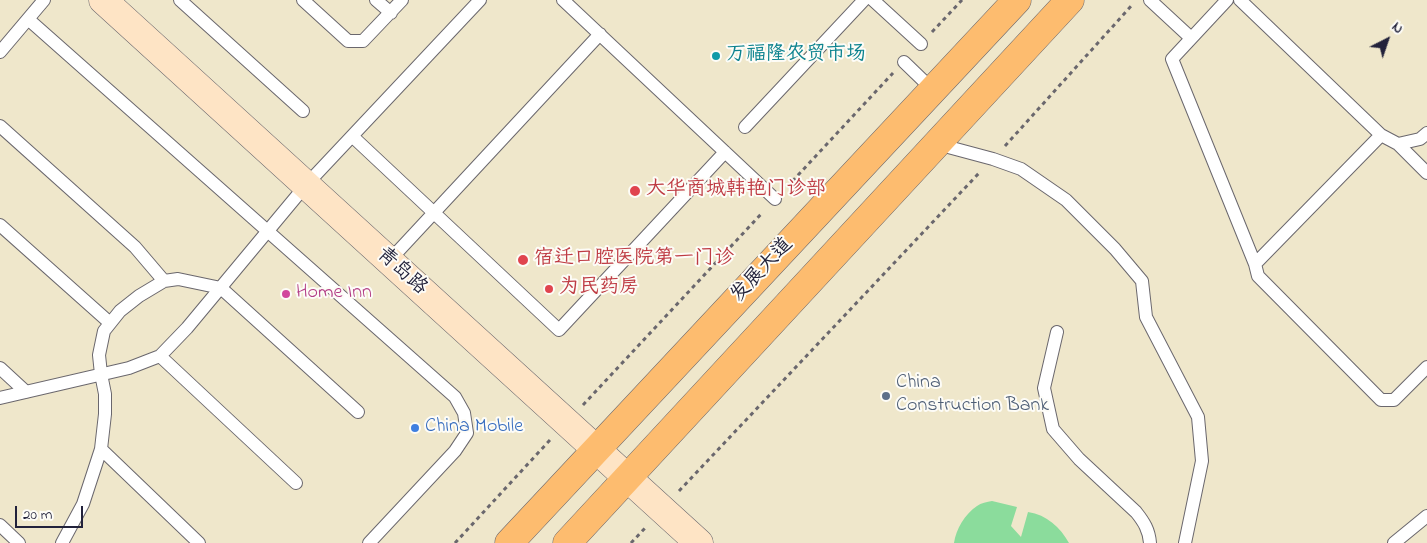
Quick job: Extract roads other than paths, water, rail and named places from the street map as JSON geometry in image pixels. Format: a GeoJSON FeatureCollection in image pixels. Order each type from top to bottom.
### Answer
{"type":"FeatureCollection","features":[{"type":"Feature","properties":{"kind":"main road","name":"发展大道"},"geometry":{"type":"LineString","coordinates":[[509,543],[1017,0]]}},
{"type":"Feature","properties":{"kind":"main road","name":"发展大道"},"geometry":{"type":"LineString","coordinates":[[567,543],[1070,0]]}},
{"type":"Feature","properties":{"kind":"street","name":"青岛路"},"geometry":{"type":"LineString","coordinates":[[102,0],[699,543]]}},
{"type":"Feature","properties":{"kind":"lane"},"geometry":{"type":"LineString","coordinates":[[0,52],[44,0]]}},
{"type":"Feature","properties":{"kind":"lane"},"geometry":{"type":"LineString","coordinates":[[180,0],[303,111]]}},
{"type":"Feature","properties":{"kind":"lane"},"geometry":{"type":"LineString","coordinates":[[303,0],[348,41],[363,41],[402,0]]}},
{"type":"Feature","properties":{"kind":"lane"},"geometry":{"type":"LineString","coordinates":[[376,0],[391,13]]}},
{"type":"Feature","properties":{"kind":"lane"},"geometry":{"type":"LineString","coordinates":[[0,398],[129,368],[160,356],[187,328],[306,185],[480,0]]}},
{"type":"Feature","properties":{"kind":"lane"},"geometry":{"type":"LineString","coordinates":[[563,0],[775,199]]}},
{"type":"Feature","properties":{"kind":"lane"},"geometry":{"type":"LineString","coordinates":[[744,127],[864,0]]}},
{"type":"Feature","properties":{"kind":"lane"},"geometry":{"type":"LineString","coordinates":[[873,0],[921,44]]}},
{"type":"Feature","properties":{"kind":"lane"},"geometry":{"type":"LineString","coordinates":[[1150,0],[1191,38]]}},
{"type":"Feature","properties":{"kind":"lane"},"geometry":{"type":"LineString","coordinates":[[1227,0],[1172,59],[1255,264],[1258,276],[1381,400],[1394,400],[1427,367]]}},
{"type":"Feature","properties":{"kind":"lane"},"geometry":{"type":"LineString","coordinates":[[1240,0],[1380,136],[1398,144],[1427,173]]}},
{"type":"Feature","properties":{"kind":"lane"},"geometry":{"type":"LineString","coordinates":[[28,18],[455,396],[464,413],[467,433],[455,451],[368,543]]}},
{"type":"Feature","properties":{"kind":"lane"},"geometry":{"type":"LineString","coordinates":[[389,261],[600,34]]}},
{"type":"Feature","properties":{"kind":"lane"},"geometry":{"type":"LineString","coordinates":[[904,62],[933,90]]}},
{"type":"Feature","properties":{"kind":"lane"},"geometry":{"type":"LineString","coordinates":[[0,126],[135,247],[164,282]]}},
{"type":"Feature","properties":{"kind":"lane"},"geometry":{"type":"LineString","coordinates":[[1398,144],[1420,139],[1427,133]]}},
{"type":"Feature","properties":{"kind":"lane"},"geometry":{"type":"LineString","coordinates":[[352,136],[559,330],[725,152]]}},
{"type":"Feature","properties":{"kind":"lane"},"geometry":{"type":"LineString","coordinates":[[1255,264],[1380,136]]}},
{"type":"Feature","properties":{"kind":"lane"},"geometry":{"type":"LineString","coordinates":[[937,144],[993,159],[1021,169],[1066,200],[1115,249],[1142,281],[1146,317],[1198,417],[1202,461],[1185,543]]}},
{"type":"Feature","properties":{"kind":"lane"},"geometry":{"type":"LineString","coordinates":[[0,225],[110,323]]}},
{"type":"Feature","properties":{"kind":"lane"},"geometry":{"type":"LineString","coordinates":[[62,543],[83,504],[100,449],[105,414],[105,394],[99,355],[104,331],[120,311],[139,296],[164,282],[178,279],[220,288],[358,412]]}},
{"type":"Feature","properties":{"kind":"lane"},"geometry":{"type":"LineString","coordinates":[[1057,332],[1044,388],[1053,429],[1080,459],[1136,512],[1144,522],[1149,534],[1150,543]]}},
{"type":"Feature","properties":{"kind":"lane"},"geometry":{"type":"LineString","coordinates":[[160,356],[296,483]]}},
{"type":"Feature","properties":{"kind":"lane"},"geometry":{"type":"LineString","coordinates":[[0,368],[26,392]]}},
{"type":"Feature","properties":{"kind":"lane"},"geometry":{"type":"LineString","coordinates":[[100,449],[199,543]]}},
{"type":"Feature","properties":{"kind":"lane"},"geometry":{"type":"LineString","coordinates":[[1394,543],[1425,521]]}},
{"type":"Feature","properties":{"kind":"lane"},"geometry":{"type":"LineString","coordinates":[[0,525],[19,543]]}},
{"type":"Feature","properties":{"kind":"place","name":"万福隆农贸市场"},"geometry":{"type":"Point","coordinates":[716,56]}},
{"type":"Feature","properties":{"kind":"place","name":"大华商城韩艳门诊部"},"geometry":{"type":"Point","coordinates":[635,191]}},
{"type":"Feature","properties":{"kind":"place","name":"宿迁口腔医院第一门诊"},"geometry":{"type":"Point","coordinates":[523,260]}},
{"type":"Feature","properties":{"kind":"place","name":"为民药房"},"geometry":{"type":"Point","coordinates":[549,289]}},
{"type":"Feature","properties":{"kind":"place","name":"Home Inn"},"geometry":{"type":"Point","coordinates":[286,294]}},
{"type":"Feature","properties":{"kind":"place","name":"China Construction Bank"},"geometry":{"type":"Point","coordinates":[886,396]}},
{"type":"Feature","properties":{"kind":"place","name":"China Mobile"},"geometry":{"type":"Point","coordinates":[415,428]}}]}
